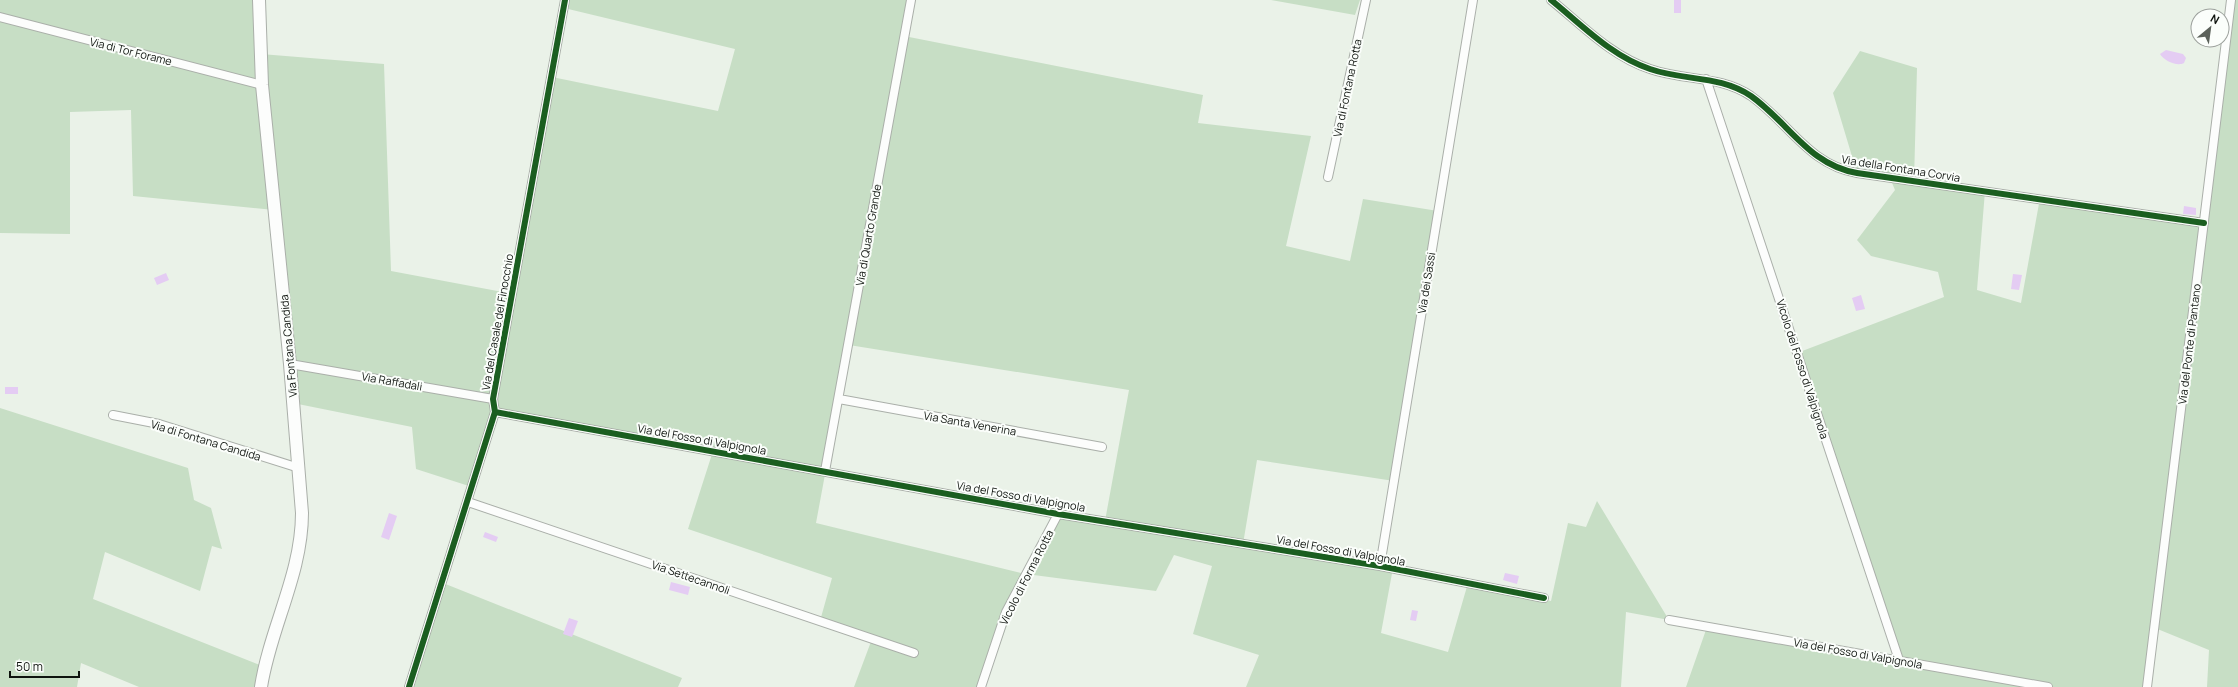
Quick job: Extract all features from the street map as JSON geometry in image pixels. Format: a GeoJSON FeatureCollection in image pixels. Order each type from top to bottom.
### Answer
{"type":"FeatureCollection","features":[{"type":"Feature","properties":{"kind":"main road","name":"Via Fontana Candida"},"geometry":{"type":"LineString","coordinates":[[259,0],[262,84],[290,364],[302,506],[300,542],[291,583],[271,640],[261,687]]}},
{"type":"Feature","properties":{"kind":"street","name":"Via del Casale del Finocchio"},"geometry":{"type":"LineString","coordinates":[[409,687],[495,412],[493,399],[566,0]]}},
{"type":"Feature","properties":{"kind":"street","name":"Via di Quarto Grande"},"geometry":{"type":"LineString","coordinates":[[825,471],[911,0]]}},
{"type":"Feature","properties":{"kind":"street","name":"Via di Fontana Rotta"},"geometry":{"type":"LineString","coordinates":[[1328,177],[1366,0]]}},
{"type":"Feature","properties":{"kind":"street","name":"Via dei Sassi"},"geometry":{"type":"LineString","coordinates":[[1380,566],[1473,0]]}},
{"type":"Feature","properties":{"kind":"street","name":"Via della Fontana Corvia"},"geometry":{"type":"LineString","coordinates":[[1551,0],[1603,43],[1634,63],[1660,72],[1728,84],[1750,95],[1768,110],[1816,156],[1839,169],[2204,223]]}},
{"type":"Feature","properties":{"kind":"street","name":"Via del Ponte di Pantano"},"geometry":{"type":"LineString","coordinates":[[2147,687],[2230,0]]}},
{"type":"Feature","properties":{"kind":"street","name":"Via di Tor Forame"},"geometry":{"type":"LineString","coordinates":[[0,17],[262,84]]}},
{"type":"Feature","properties":{"kind":"street","name":"Vicolo del Fosso di Valpignola"},"geometry":{"type":"LineString","coordinates":[[1706,79],[1899,660]]}},
{"type":"Feature","properties":{"kind":"street","name":"Via Raffadali"},"geometry":{"type":"LineString","coordinates":[[290,364],[493,399]]}},
{"type":"Feature","properties":{"kind":"street","name":"Via Santa Venerina"},"geometry":{"type":"LineString","coordinates":[[839,399],[1102,447]]}},
{"type":"Feature","properties":{"kind":"street","name":"Via del Fosso di Valpignola"},"geometry":{"type":"LineString","coordinates":[[495,412],[1058,514],[1380,566],[1544,598]]}},
{"type":"Feature","properties":{"kind":"street","name":"Via di Fontana Candida"},"geometry":{"type":"LineString","coordinates":[[113,416],[159,424],[299,468]]}},
{"type":"Feature","properties":{"kind":"street","name":"Via Settecannoli"},"geometry":{"type":"LineString","coordinates":[[468,502],[914,653]]}},
{"type":"Feature","properties":{"kind":"street","name":"Vicolo di Forma Rotta"},"geometry":{"type":"LineString","coordinates":[[981,687],[1006,612],[1058,514]]}},
{"type":"Feature","properties":{"kind":"street","name":"Via del Fosso di Valpignola"},"geometry":{"type":"LineString","coordinates":[[1669,620],[2048,687]]}},
{"type":"Feature","properties":{"kind":"green space"},"geometry":{"type":"Polygon","coordinates":[[[0,0],[259,0],[261,54],[384,64],[391,271],[508,293],[552,77],[718,111],[735,49],[564,8],[565,0],[911,0],[904,36],[1203,95],[1198,123],[1311,136],[1286,246],[1350,261],[1363,199],[1438,211],[1394,481],[1257,460],[1243,544],[1393,568],[1381,633],[1448,652],[1468,583],[1551,601],[1568,523],[1586,527],[1597,501],[1669,620],[1626,612],[1621,687],[1246,687],[1259,655],[1193,634],[1212,566],[1174,555],[1156,591],[1026,574],[984,687],[854,687],[872,639],[820,621],[832,578],[688,529],[713,451],[496,412],[472,487],[416,469],[412,427],[293,403],[274,210],[133,196],[131,110],[70,112],[70,234],[0,233],[0,0]],[[849,345],[816,523],[1025,574],[1058,514],[1105,521],[1129,390],[849,345]]]}},
{"type":"Feature","properties":{"kind":"green space"},"geometry":{"type":"Polygon","coordinates":[[[1271,0],[1360,0],[1355,15],[1271,0]]]}},
{"type":"Feature","properties":{"kind":"green space"},"geometry":{"type":"Polygon","coordinates":[[[2231,0],[2238,0],[2238,687],[2207,687],[2209,650],[2155,628],[2147,687],[1686,687],[1707,627],[1898,660],[1797,353],[1944,297],[1938,272],[1871,256],[1857,240],[1895,190],[1890,178],[1857,173],[1833,93],[1860,51],[1917,68],[1914,181],[1985,191],[1977,290],[2021,303],[2040,198],[2204,223],[2225,48],[2230,48],[2231,0]]]}},
{"type":"Feature","properties":{"kind":"green space"},"geometry":{"type":"Polygon","coordinates":[[[0,408],[188,468],[194,500],[211,508],[222,549],[212,546],[200,591],[105,552],[93,599],[265,667],[261,687],[139,687],[81,663],[77,687],[0,687],[0,408]]]}},
{"type":"Feature","properties":{"kind":"green space"},"geometry":{"type":"Polygon","coordinates":[[[443,583],[682,678],[678,687],[409,687],[443,583]]]}},
{"type":"Feature","properties":{"kind":"shaded area"},"geometry":{"type":"Polygon","coordinates":[[[1674,0],[1681,0],[1681,13],[1674,13],[1674,0]]]}},
{"type":"Feature","properties":{"kind":"shaded area"},"geometry":{"type":"Polygon","coordinates":[[[2166,50],[2183,54],[2186,58],[2184,63],[2178,64],[2170,62],[2164,58],[2160,54],[2166,50]]]}},
{"type":"Feature","properties":{"kind":"shaded area"},"geometry":{"type":"Polygon","coordinates":[[[2184,206],[2196,208],[2196,215],[2183,214],[2184,206]]]}},
{"type":"Feature","properties":{"kind":"shaded area"},"geometry":{"type":"Polygon","coordinates":[[[166,273],[169,280],[157,285],[154,278],[166,273]]]}},
{"type":"Feature","properties":{"kind":"shaded area"},"geometry":{"type":"Polygon","coordinates":[[[2013,274],[2022,275],[2019,290],[2011,289],[2013,274]]]}},
{"type":"Feature","properties":{"kind":"shaded area"},"geometry":{"type":"Polygon","coordinates":[[[1861,295],[1865,309],[1856,311],[1852,298],[1861,295]]]}},
{"type":"Feature","properties":{"kind":"shaded area"},"geometry":{"type":"Polygon","coordinates":[[[5,387],[18,387],[18,394],[5,394],[5,387]]]}},
{"type":"Feature","properties":{"kind":"shaded area"},"geometry":{"type":"Polygon","coordinates":[[[389,513],[397,516],[389,540],[381,537],[389,513]]]}},
{"type":"Feature","properties":{"kind":"shaded area"},"geometry":{"type":"Polygon","coordinates":[[[485,532],[498,537],[496,542],[483,537],[485,532]]]}},
{"type":"Feature","properties":{"kind":"shaded area"},"geometry":{"type":"Polygon","coordinates":[[[1505,573],[1519,576],[1517,584],[1503,580],[1505,573]]]}},
{"type":"Feature","properties":{"kind":"shaded area"},"geometry":{"type":"Polygon","coordinates":[[[671,582],[690,587],[688,595],[669,590],[671,582]]]}},
{"type":"Feature","properties":{"kind":"shaded area"},"geometry":{"type":"Polygon","coordinates":[[[1412,610],[1418,611],[1416,621],[1410,620],[1412,610]]]}},
{"type":"Feature","properties":{"kind":"shaded area"},"geometry":{"type":"Polygon","coordinates":[[[569,618],[578,621],[572,637],[563,634],[569,618]]]}},
{"type":"Feature","properties":{"kind":"cycle path"},"geometry":{"type":"LineString","coordinates":[[409,687],[495,412],[493,399],[565,0]]}},
{"type":"Feature","properties":{"kind":"cycle path"},"geometry":{"type":"LineString","coordinates":[[1551,0],[1610,48],[1636,63],[1663,73],[1714,81],[1739,89],[1751,96],[1777,118],[1812,152],[1840,169],[1857,173],[2204,223]]}},
{"type":"Feature","properties":{"kind":"cycle path"},"geometry":{"type":"LineString","coordinates":[[495,412],[1058,514],[1380,566],[1544,598]]}}]}
